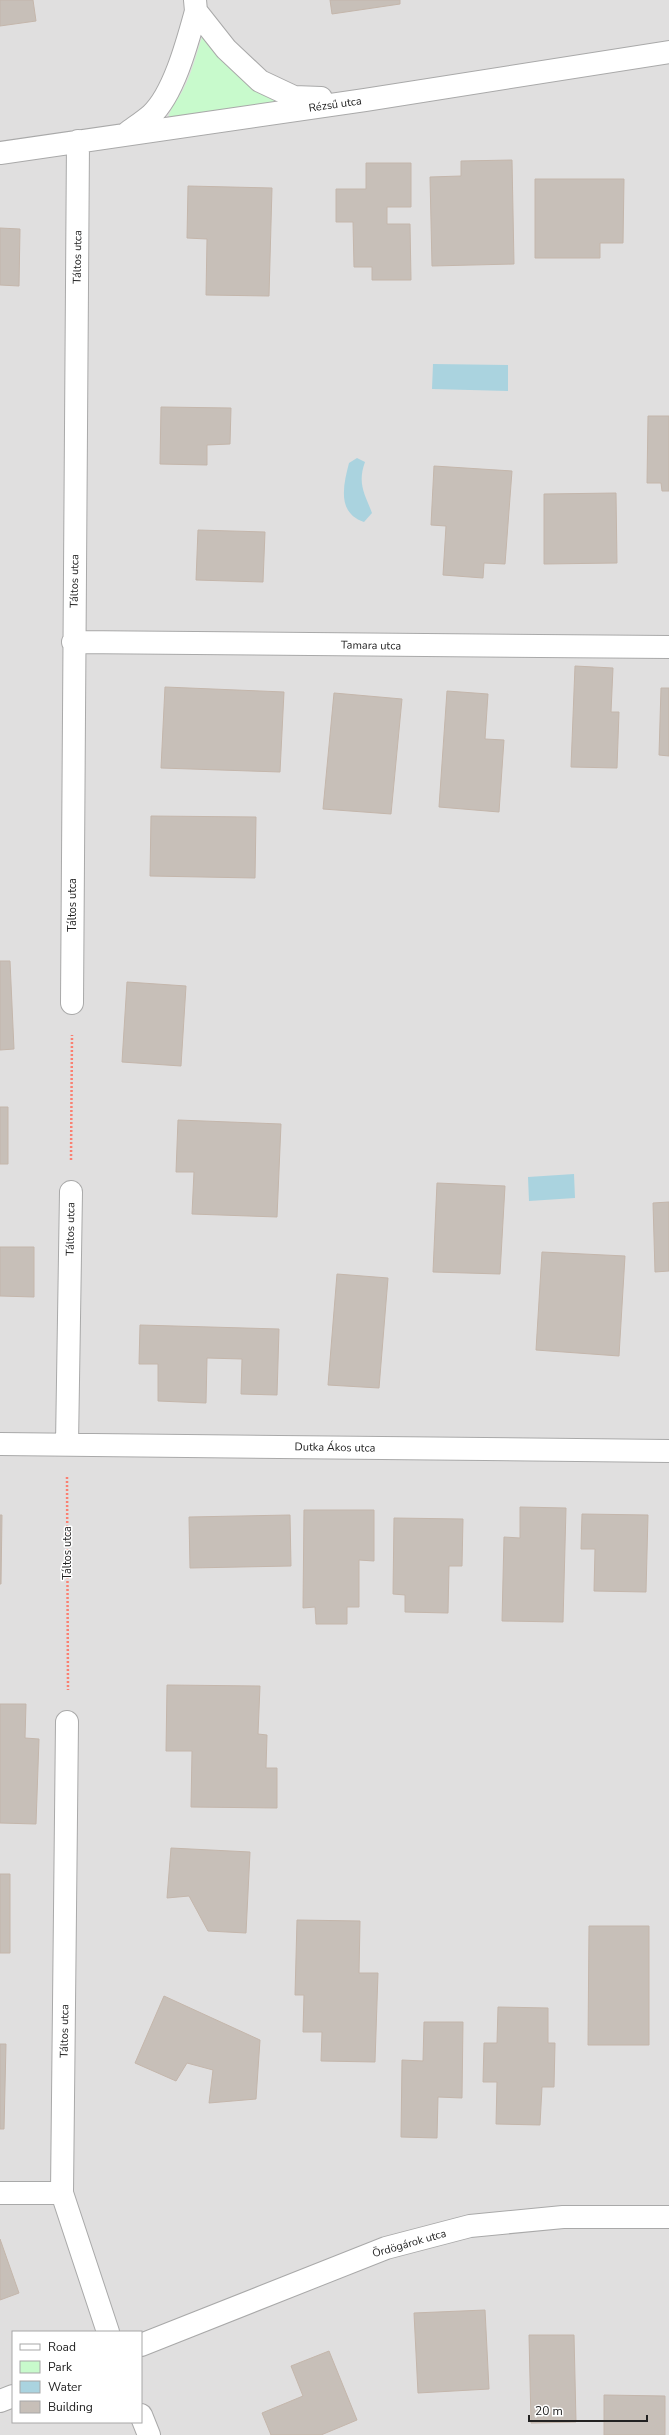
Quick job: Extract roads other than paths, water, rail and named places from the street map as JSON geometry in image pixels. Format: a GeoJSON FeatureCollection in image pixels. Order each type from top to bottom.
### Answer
{"type":"FeatureCollection","features":[{"type":"Feature","properties":{"kind":"street"},"geometry":{"type":"LineString","coordinates":[[195,5],[226,49],[260,81],[294,96],[365,100]]}},
{"type":"Feature","properties":{"kind":"street"},"geometry":{"type":"LineString","coordinates":[[124,134],[152,114],[162,99],[183,57],[195,5]]}},
{"type":"Feature","properties":{"kind":"street","name":"Rézsű utca"},"geometry":{"type":"LineString","coordinates":[[0,153],[365,100],[669,52]]}},
{"type":"Feature","properties":{"kind":"street","name":"Táltos utca"},"geometry":{"type":"LineString","coordinates":[[72,1003],[73,642],[78,141]]}},
{"type":"Feature","properties":{"kind":"street","name":"Tamara utca"},"geometry":{"type":"LineString","coordinates":[[73,642],[669,647]]}},
{"type":"Feature","properties":{"kind":"street","name":"Táltos utca"},"geometry":{"type":"LineString","coordinates":[[67,1444],[71,1192]]}},
{"type":"Feature","properties":{"kind":"street","name":"Dutka Ákos utca"},"geometry":{"type":"LineString","coordinates":[[0,1444],[669,1451]]}},
{"type":"Feature","properties":{"kind":"street","name":"Táltos utca"},"geometry":{"type":"LineString","coordinates":[[67,1722],[62,2194],[108,2331]]}},
{"type":"Feature","properties":{"kind":"street"},"geometry":{"type":"LineString","coordinates":[[0,2193],[62,2194]]}},
{"type":"Feature","properties":{"kind":"street","name":"Ördögárok utca"},"geometry":{"type":"LineString","coordinates":[[142,2345],[386,2248],[470,2226],[563,2217],[669,2217]]}},
{"type":"Feature","properties":{"kind":"street"},"geometry":{"type":"LineString","coordinates":[[0,2401],[12,2396]]}},
{"type":"Feature","properties":{"kind":"street"},"geometry":{"type":"LineString","coordinates":[[142,2418],[149,2435]]}},
{"type":"Feature","properties":{"kind":"water"},"geometry":{"type":"Polygon","coordinates":[[[433,364],[508,365],[508,391],[432,389],[433,364]]]}},
{"type":"Feature","properties":{"kind":"water"},"geometry":{"type":"Polygon","coordinates":[[[357,458],[365,462],[362,483],[372,513],[364,522],[355,518],[349,512],[344,498],[345,481],[349,463],[357,458]]]}},
{"type":"Feature","properties":{"kind":"water"},"geometry":{"type":"Polygon","coordinates":[[[574,1174],[575,1198],[529,1201],[528,1177],[574,1174]]]}}]}
